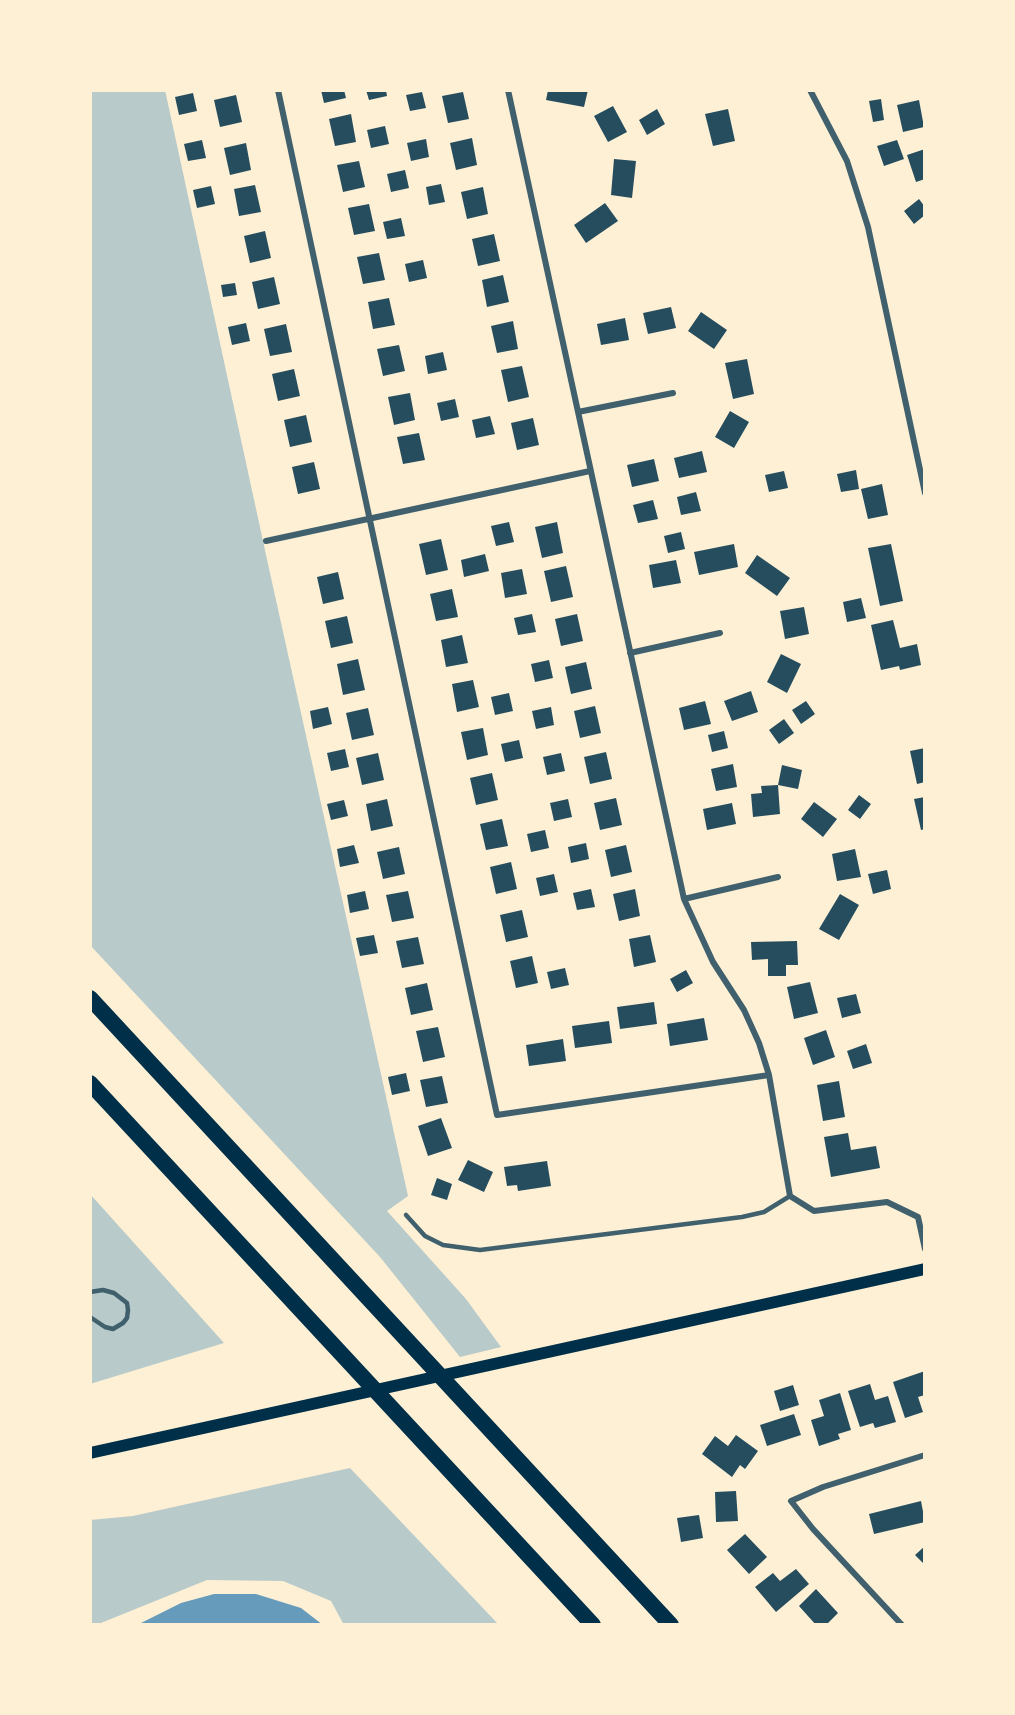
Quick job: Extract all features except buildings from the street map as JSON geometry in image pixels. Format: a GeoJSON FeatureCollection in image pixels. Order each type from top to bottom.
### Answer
{"type":"FeatureCollection","features":[{"type":"Feature","properties":{"kind":"highway"},"geometry":{"type":"LineString","coordinates":[[90,998],[671,1625]]}},
{"type":"Feature","properties":{"kind":"highway"},"geometry":{"type":"LineString","coordinates":[[90,1083],[592,1625]]}},
{"type":"Feature","properties":{"kind":"main road"},"geometry":{"type":"LineString","coordinates":[[90,1453],[925,1269]]}},
{"type":"Feature","properties":{"kind":"street"},"geometry":{"type":"LineString","coordinates":[[279,90],[497,1115],[769,1075]]}},
{"type":"Feature","properties":{"kind":"street"},"geometry":{"type":"LineString","coordinates":[[508,90],[684,899],[713,962],[744,1010],[759,1043],[769,1075],[789,1196],[814,1211],[887,1202],[918,1216],[925,1249]]}},
{"type":"Feature","properties":{"kind":"street"},"geometry":{"type":"LineString","coordinates":[[810,90],[847,161],[868,227],[925,493]]}},
{"type":"Feature","properties":{"kind":"street"},"geometry":{"type":"LineString","coordinates":[[578,412],[673,393]]}},
{"type":"Feature","properties":{"kind":"street"},"geometry":{"type":"LineString","coordinates":[[266,541],[590,471]]}},
{"type":"Feature","properties":{"kind":"street"},"geometry":{"type":"LineString","coordinates":[[630,653],[720,633]]}},
{"type":"Feature","properties":{"kind":"street"},"geometry":{"type":"LineString","coordinates":[[684,899],[778,877]]}},
{"type":"Feature","properties":{"kind":"street"},"geometry":{"type":"LineString","coordinates":[[902,1625],[813,1529],[791,1501],[823,1487],[925,1455]]}},
{"type":"Feature","properties":{"kind":"lane"},"geometry":{"type":"LineString","coordinates":[[406,1215],[425,1236],[444,1245],[480,1250],[742,1217],[764,1212],[789,1196]]}},
{"type":"Feature","properties":{"kind":"lane"},"geometry":{"type":"LineString","coordinates":[[90,1292],[103,1290],[114,1293],[123,1298],[128,1310],[127,1318],[113,1329],[105,1327],[90,1317]]}},
{"type":"Feature","properties":{"kind":"shaded area"},"geometry":{"type":"Polygon","coordinates":[[[90,90],[165,90],[408,1196],[387,1211],[466,1299],[501,1347],[460,1357],[380,1257],[90,945],[90,90]]]}},
{"type":"Feature","properties":{"kind":"shaded area"},"geometry":{"type":"Polygon","coordinates":[[[90,1194],[224,1343],[90,1384],[90,1194]]]}},
{"type":"Feature","properties":{"kind":"shaded area"},"geometry":{"type":"Polygon","coordinates":[[[350,1468],[499,1625],[344,1625],[331,1601],[283,1581],[207,1580],[96,1625],[90,1625],[90,1520],[133,1516],[350,1468]]]}},
{"type":"Feature","properties":{"kind":"water"},"geometry":{"type":"Polygon","coordinates":[[[214,1594],[256,1594],[301,1608],[323,1625],[137,1625],[181,1603],[214,1594]]]}}]}
